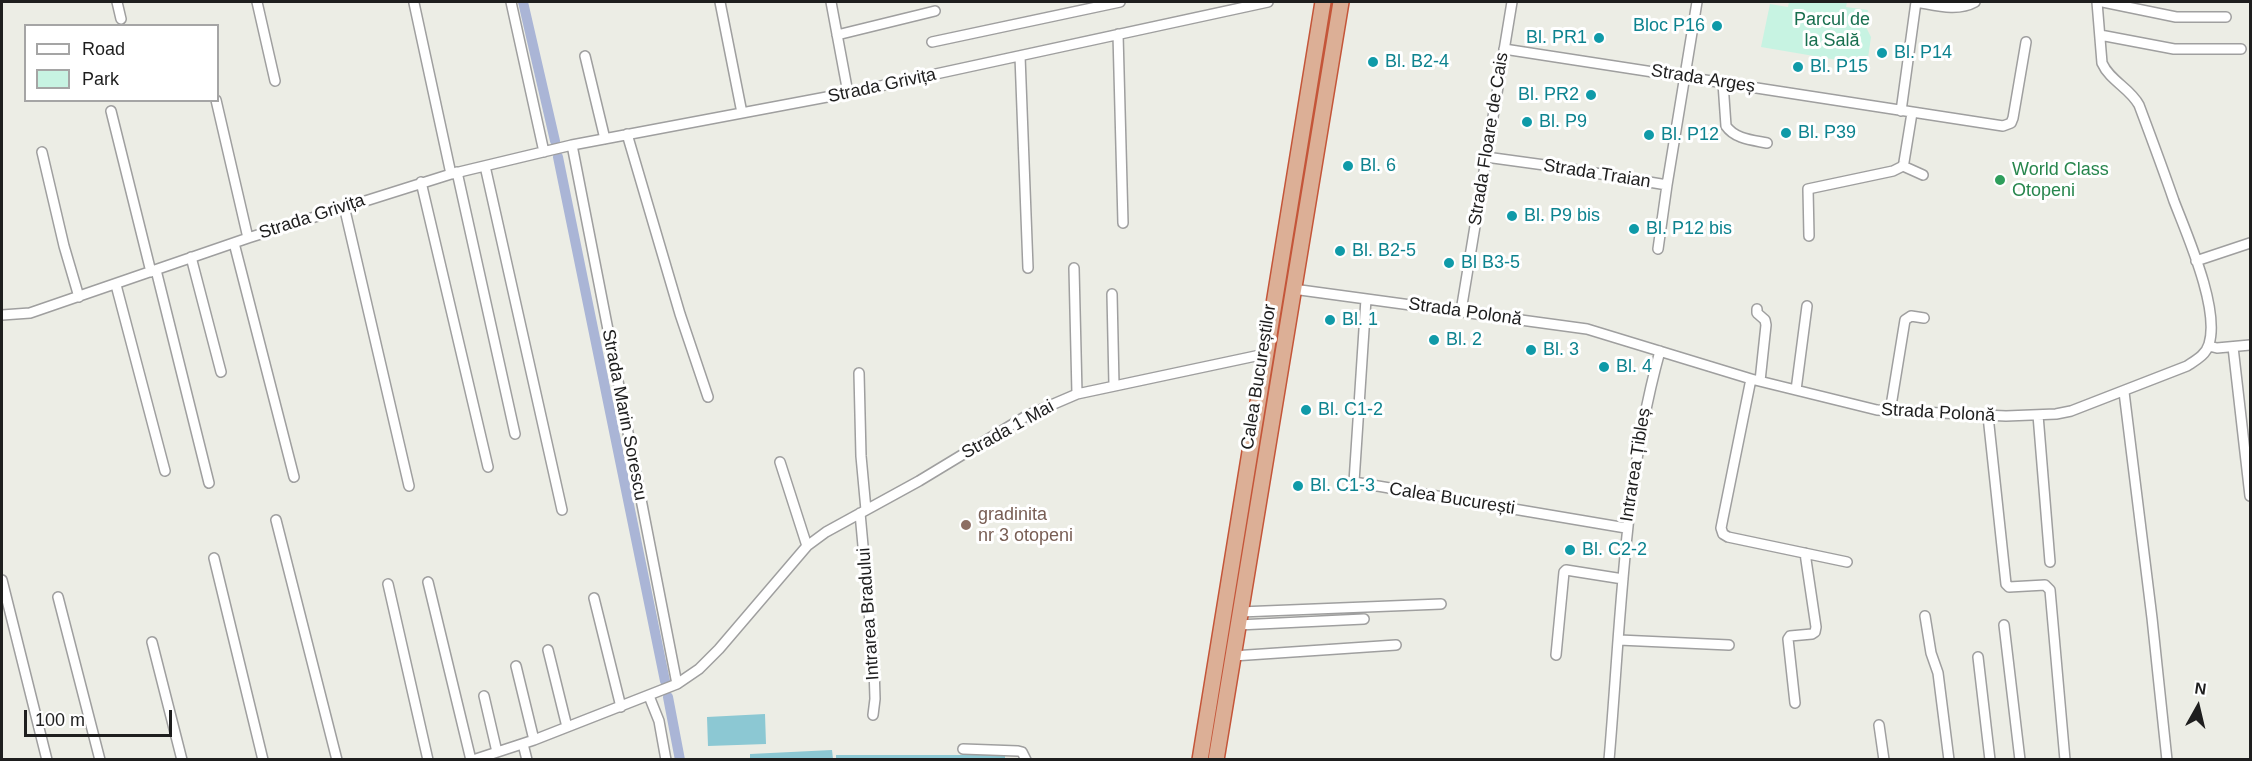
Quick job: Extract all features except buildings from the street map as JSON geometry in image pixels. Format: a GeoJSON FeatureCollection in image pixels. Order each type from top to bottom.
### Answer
{"type":"FeatureCollection","features":[{"type":"Feature","properties":{"kind":"highway","name":"Calea Bucureștilor"},"geometry":{"type":"LineString","coordinates":[[1200,759],[1323,2]]}},
{"type":"Feature","properties":{"kind":"highway","name":"Calea Bucureștilor"},"geometry":{"type":"LineString","coordinates":[[1216,759],[1341,2]]}},
{"type":"Feature","properties":{"kind":"street"},"geometry":{"type":"LineString","coordinates":[[117,2],[121,19]]}},
{"type":"Feature","properties":{"kind":"street"},"geometry":{"type":"LineString","coordinates":[[257,2],[275,81]]}},
{"type":"Feature","properties":{"kind":"street"},"geometry":{"type":"LineString","coordinates":[[511,2],[544,152]]}},
{"type":"Feature","properties":{"kind":"street"},"geometry":{"type":"LineString","coordinates":[[720,2],[742,113]]}},
{"type":"Feature","properties":{"kind":"street"},"geometry":{"type":"LineString","coordinates":[[831,2],[848,93]]}},
{"type":"Feature","properties":{"kind":"street"},"geometry":{"type":"LineString","coordinates":[[932,42],[1120,2]]}},
{"type":"Feature","properties":{"kind":"street","name":"Strada Grivița"},"geometry":{"type":"LineString","coordinates":[[3,315],[30,313],[344,206],[454,173],[572,145],[848,93],[1020,56],[1118,34],[1220,6],[1268,2]]}},
{"type":"Feature","properties":{"kind":"street","name":"Strada Floare de Cais"},"geometry":{"type":"LineString","coordinates":[[1461,311],[1512,2]]}},
{"type":"Feature","properties":{"kind":"street","name":"Strada Traian"},"geometry":{"type":"LineString","coordinates":[[1486,157],[1667,185],[1697,2]]}},
{"type":"Feature","properties":{"kind":"street"},"geometry":{"type":"LineString","coordinates":[[1901,111],[1916,2],[1952,8],[1967,6],[1975,2]]}},
{"type":"Feature","properties":{"kind":"street"},"geometry":{"type":"LineString","coordinates":[[2097,2],[2102,63],[2106,70],[2132,94],[2139,105],[2196,261],[2208,306],[2211,335],[2209,346],[2250,345]]}},
{"type":"Feature","properties":{"kind":"street"},"geometry":{"type":"LineString","coordinates":[[2103,2],[2176,17],[2226,17]]}},
{"type":"Feature","properties":{"kind":"street"},"geometry":{"type":"LineString","coordinates":[[414,3],[515,434]]}},
{"type":"Feature","properties":{"kind":"street"},"geometry":{"type":"LineString","coordinates":[[837,35],[935,11]]}},
{"type":"Feature","properties":{"kind":"street"},"geometry":{"type":"LineString","coordinates":[[1118,34],[1123,223]]}},
{"type":"Feature","properties":{"kind":"street"},"geometry":{"type":"LineString","coordinates":[[2100,35],[2174,49],[2241,49]]}},
{"type":"Feature","properties":{"kind":"street","name":"Strada Argeș"},"geometry":{"type":"LineString","coordinates":[[1504,49],[1998,126],[2011,123],[2026,42]]}},
{"type":"Feature","properties":{"kind":"street"},"geometry":{"type":"LineString","coordinates":[[585,56],[605,139]]}},
{"type":"Feature","properties":{"kind":"street"},"geometry":{"type":"LineString","coordinates":[[1020,56],[1028,268]]}},
{"type":"Feature","properties":{"kind":"street"},"geometry":{"type":"LineString","coordinates":[[1723,83],[1728,130],[1737,136],[1767,143]]}},
{"type":"Feature","properties":{"kind":"street"},"geometry":{"type":"LineString","coordinates":[[216,102],[248,238]]}},
{"type":"Feature","properties":{"kind":"street"},"geometry":{"type":"LineString","coordinates":[[111,111],[209,483]]}},
{"type":"Feature","properties":{"kind":"street"},"geometry":{"type":"LineString","coordinates":[[1903,166],[1912,113]]}},
{"type":"Feature","properties":{"kind":"street"},"geometry":{"type":"LineString","coordinates":[[627,134],[680,314],[708,396]]}},
{"type":"Feature","properties":{"kind":"street","name":"Strada Marin Sorescu"},"geometry":{"type":"LineString","coordinates":[[572,145],[677,684]]}},
{"type":"Feature","properties":{"kind":"street"},"geometry":{"type":"LineString","coordinates":[[42,152],[79,297]]}},
{"type":"Feature","properties":{"kind":"street"},"geometry":{"type":"LineString","coordinates":[[485,166],[562,510]]}},
{"type":"Feature","properties":{"kind":"street"},"geometry":{"type":"LineString","coordinates":[[1903,166],[1923,175]]}},
{"type":"Feature","properties":{"kind":"street"},"geometry":{"type":"LineString","coordinates":[[1809,236],[1808,189],[1893,171],[1903,166]]}},
{"type":"Feature","properties":{"kind":"street"},"geometry":{"type":"LineString","coordinates":[[421,182],[488,467]]}},
{"type":"Feature","properties":{"kind":"street"},"geometry":{"type":"LineString","coordinates":[[1658,249],[1667,185]]}},
{"type":"Feature","properties":{"kind":"street"},"geometry":{"type":"LineString","coordinates":[[344,206],[409,486]]}},
{"type":"Feature","properties":{"kind":"street"},"geometry":{"type":"LineString","coordinates":[[234,243],[294,477]]}},
{"type":"Feature","properties":{"kind":"street"},"geometry":{"type":"LineString","coordinates":[[2196,261],[2250,243]]}},
{"type":"Feature","properties":{"kind":"street"},"geometry":{"type":"LineString","coordinates":[[192,257],[221,372]]}},
{"type":"Feature","properties":{"kind":"street"},"geometry":{"type":"LineString","coordinates":[[1074,268],[1077,394]]}},
{"type":"Feature","properties":{"kind":"street"},"geometry":{"type":"LineString","coordinates":[[116,285],[165,471]]}},
{"type":"Feature","properties":{"kind":"street","name":"Strada Polonă"},"geometry":{"type":"LineString","coordinates":[[1293,289],[1587,329],[1756,380],[1864,408],[1890,412],[2038,416],[2071,411],[2187,366],[2204,354],[2209,346]]}},
{"type":"Feature","properties":{"kind":"street"},"geometry":{"type":"LineString","coordinates":[[1112,294],[1114,385]]}},
{"type":"Feature","properties":{"kind":"street","name":"Calea București"},"geometry":{"type":"LineString","coordinates":[[1366,299],[1354,482],[1626,528]]}},
{"type":"Feature","properties":{"kind":"street"},"geometry":{"type":"LineString","coordinates":[[2,303],[3,315]]}},
{"type":"Feature","properties":{"kind":"street"},"geometry":{"type":"LineString","coordinates":[[1796,390],[1807,306]]}},
{"type":"Feature","properties":{"kind":"street"},"geometry":{"type":"LineString","coordinates":[[1757,309],[1757,313],[1765,320],[1766,325],[1756,380],[1721,528],[1723,534],[1728,537],[1847,562]]}},
{"type":"Feature","properties":{"kind":"street"},"geometry":{"type":"LineString","coordinates":[[1890,412],[1905,320],[1911,316],[1924,318]]}},
{"type":"Feature","properties":{"kind":"street"},"geometry":{"type":"LineString","coordinates":[[2233,347],[2250,496]]}},
{"type":"Feature","properties":{"kind":"street","name":"Intrarea Țibleș"},"geometry":{"type":"LineString","coordinates":[[1609,759],[1626,528],[1637,450],[1648,393],[1660,351]]}},
{"type":"Feature","properties":{"kind":"street","name":"Strada 1 Mai"},"geometry":{"type":"LineString","coordinates":[[472,759],[534,740],[677,684],[699,669],[719,649],[807,546],[826,532],[920,481],[1028,415],[1077,394],[1265,354]]}},
{"type":"Feature","properties":{"kind":"street"},"geometry":{"type":"LineString","coordinates":[[859,373],[863,512]]}},
{"type":"Feature","properties":{"kind":"street"},"geometry":{"type":"LineString","coordinates":[[2124,392],[2167,759]]}},
{"type":"Feature","properties":{"kind":"street"},"geometry":{"type":"LineString","coordinates":[[1988,416],[2006,584],[2009,587],[2045,585],[2050,590],[2065,759]]}},
{"type":"Feature","properties":{"kind":"street"},"geometry":{"type":"LineString","coordinates":[[2038,416],[2050,562]]}},
{"type":"Feature","properties":{"kind":"street"},"geometry":{"type":"LineString","coordinates":[[780,462],[807,546]]}},
{"type":"Feature","properties":{"kind":"street","name":"Intrarea Bradului"},"geometry":{"type":"LineString","coordinates":[[863,512],[875,699],[873,715]]}},
{"type":"Feature","properties":{"kind":"street"},"geometry":{"type":"LineString","coordinates":[[276,520],[338,759]]}},
{"type":"Feature","properties":{"kind":"street"},"geometry":{"type":"LineString","coordinates":[[1795,703],[1788,639],[1790,636],[1815,632],[1816,627],[1805,553]]}},
{"type":"Feature","properties":{"kind":"street"},"geometry":{"type":"LineString","coordinates":[[214,558],[263,759]]}},
{"type":"Feature","properties":{"kind":"street"},"geometry":{"type":"LineString","coordinates":[[1556,655],[1564,572],[1566,570],[1623,579]]}},
{"type":"Feature","properties":{"kind":"street"},"geometry":{"type":"LineString","coordinates":[[2,580],[47,759]]}},
{"type":"Feature","properties":{"kind":"street"},"geometry":{"type":"LineString","coordinates":[[428,582],[472,759]]}},
{"type":"Feature","properties":{"kind":"street"},"geometry":{"type":"LineString","coordinates":[[388,584],[428,759]]}},
{"type":"Feature","properties":{"kind":"street"},"geometry":{"type":"LineString","coordinates":[[58,597],[100,759]]}},
{"type":"Feature","properties":{"kind":"street"},"geometry":{"type":"LineString","coordinates":[[594,598],[621,707]]}},
{"type":"Feature","properties":{"kind":"street"},"geometry":{"type":"LineString","coordinates":[[1239,619],[1441,604]]}},
{"type":"Feature","properties":{"kind":"street"},"geometry":{"type":"LineString","coordinates":[[1925,616],[1931,653],[1938,673],[1949,759]]}},
{"type":"Feature","properties":{"kind":"street"},"geometry":{"type":"LineString","coordinates":[[1239,619],[1364,619]]}},
{"type":"Feature","properties":{"kind":"street"},"geometry":{"type":"LineString","coordinates":[[2004,625],[2019,759]]}},
{"type":"Feature","properties":{"kind":"street"},"geometry":{"type":"LineString","coordinates":[[1619,640],[1730,645]]}},
{"type":"Feature","properties":{"kind":"street"},"geometry":{"type":"LineString","coordinates":[[152,642],[182,759]]}},
{"type":"Feature","properties":{"kind":"street"},"geometry":{"type":"LineString","coordinates":[[1233,656],[1396,645]]}},
{"type":"Feature","properties":{"kind":"street"},"geometry":{"type":"LineString","coordinates":[[548,650],[567,727]]}},
{"type":"Feature","properties":{"kind":"street"},"geometry":{"type":"LineString","coordinates":[[1978,657],[1990,759]]}},
{"type":"Feature","properties":{"kind":"street"},"geometry":{"type":"LineString","coordinates":[[516,666],[534,740]]}},
{"type":"Feature","properties":{"kind":"street"},"geometry":{"type":"LineString","coordinates":[[484,696],[497,752]]}},
{"type":"Feature","properties":{"kind":"street"},"geometry":{"type":"LineString","coordinates":[[649,696],[659,721],[666,759]]}},
{"type":"Feature","properties":{"kind":"street"},"geometry":{"type":"LineString","coordinates":[[1879,725],[1884,759]]}},
{"type":"Feature","properties":{"kind":"street"},"geometry":{"type":"LineString","coordinates":[[523,744],[527,759]]}},
{"type":"Feature","properties":{"kind":"street"},"geometry":{"type":"LineString","coordinates":[[963,748],[1018,751],[1022,752],[1026,759]]}},
{"type":"Feature","properties":{"kind":"green space","name":"Parcul de la Sală"},"geometry":{"type":"Polygon","coordinates":[[[1789,2],[1847,2],[1846,7],[1868,10],[1866,27],[1871,37],[1867,65],[1761,47],[1770,4],[1788,7],[1789,2]]]}},
{"type":"Feature","properties":{"kind":"shaded area"},"geometry":{"type":"Polygon","coordinates":[[[765,714],[766,744],[708,746],[707,717],[765,714]]]}},
{"type":"Feature","properties":{"kind":"shaded area"},"geometry":{"type":"Polygon","coordinates":[[[832,750],[833,759],[750,759],[750,754],[832,750]]]}},
{"type":"Feature","properties":{"kind":"shaded area"},"geometry":{"type":"Polygon","coordinates":[[[836,755],[1005,755],[1005,759],[836,760],[836,755]]]}},
{"type":"Feature","properties":{"kind":"waterway"},"geometry":{"type":"LineString","coordinates":[[523,2],[555,141]]}},
{"type":"Feature","properties":{"kind":"waterway"},"geometry":{"type":"LineString","coordinates":[[558,157],[665,681]]}},
{"type":"Feature","properties":{"kind":"waterway"},"geometry":{"type":"LineString","coordinates":[[668,697],[680,760]]}},
{"type":"Feature","properties":{"kind":"place","name":"Bloc P16"},"geometry":{"type":"Point","coordinates":[1717,26]}},
{"type":"Feature","properties":{"kind":"place","name":"Bl. PR1"},"geometry":{"type":"Point","coordinates":[1599,38]}},
{"type":"Feature","properties":{"kind":"place","name":"Bl. P14"},"geometry":{"type":"Point","coordinates":[1882,53]}},
{"type":"Feature","properties":{"kind":"place","name":"Bl. B2-4"},"geometry":{"type":"Point","coordinates":[1373,62]}},
{"type":"Feature","properties":{"kind":"place","name":"Bl. P15"},"geometry":{"type":"Point","coordinates":[1798,67]}},
{"type":"Feature","properties":{"kind":"place","name":"Bl. PR2"},"geometry":{"type":"Point","coordinates":[1591,95]}},
{"type":"Feature","properties":{"kind":"place","name":"Bl. P9"},"geometry":{"type":"Point","coordinates":[1527,122]}},
{"type":"Feature","properties":{"kind":"place","name":"Bl. P39"},"geometry":{"type":"Point","coordinates":[1786,133]}},
{"type":"Feature","properties":{"kind":"place","name":"Bl. P12"},"geometry":{"type":"Point","coordinates":[1649,135]}},
{"type":"Feature","properties":{"kind":"place","name":"Bl. 6"},"geometry":{"type":"Point","coordinates":[1348,166]}},
{"type":"Feature","properties":{"kind":"place","name":"World Class Otopeni"},"geometry":{"type":"Point","coordinates":[2000,180]}},
{"type":"Feature","properties":{"kind":"place","name":"Bl. P9 bis"},"geometry":{"type":"Point","coordinates":[1512,216]}},
{"type":"Feature","properties":{"kind":"place","name":"Bl. P12 bis"},"geometry":{"type":"Point","coordinates":[1634,229]}},
{"type":"Feature","properties":{"kind":"place","name":"Bl. B2-5"},"geometry":{"type":"Point","coordinates":[1340,251]}},
{"type":"Feature","properties":{"kind":"place","name":"Bl B3-5"},"geometry":{"type":"Point","coordinates":[1449,263]}},
{"type":"Feature","properties":{"kind":"place","name":"Bl. 1"},"geometry":{"type":"Point","coordinates":[1330,320]}},
{"type":"Feature","properties":{"kind":"place","name":"Bl. 2"},"geometry":{"type":"Point","coordinates":[1434,340]}},
{"type":"Feature","properties":{"kind":"place","name":"Bl. 3"},"geometry":{"type":"Point","coordinates":[1531,350]}},
{"type":"Feature","properties":{"kind":"place","name":"Bl. 4"},"geometry":{"type":"Point","coordinates":[1604,367]}},
{"type":"Feature","properties":{"kind":"place","name":"Bl. C1-2"},"geometry":{"type":"Point","coordinates":[1306,410]}},
{"type":"Feature","properties":{"kind":"place","name":"Bl. C1-3"},"geometry":{"type":"Point","coordinates":[1298,486]}},
{"type":"Feature","properties":{"kind":"place","name":"gradinita nr 3 otopeni"},"geometry":{"type":"Point","coordinates":[966,525]}},
{"type":"Feature","properties":{"kind":"place","name":"Bl. C2-2"},"geometry":{"type":"Point","coordinates":[1570,550]}}]}
